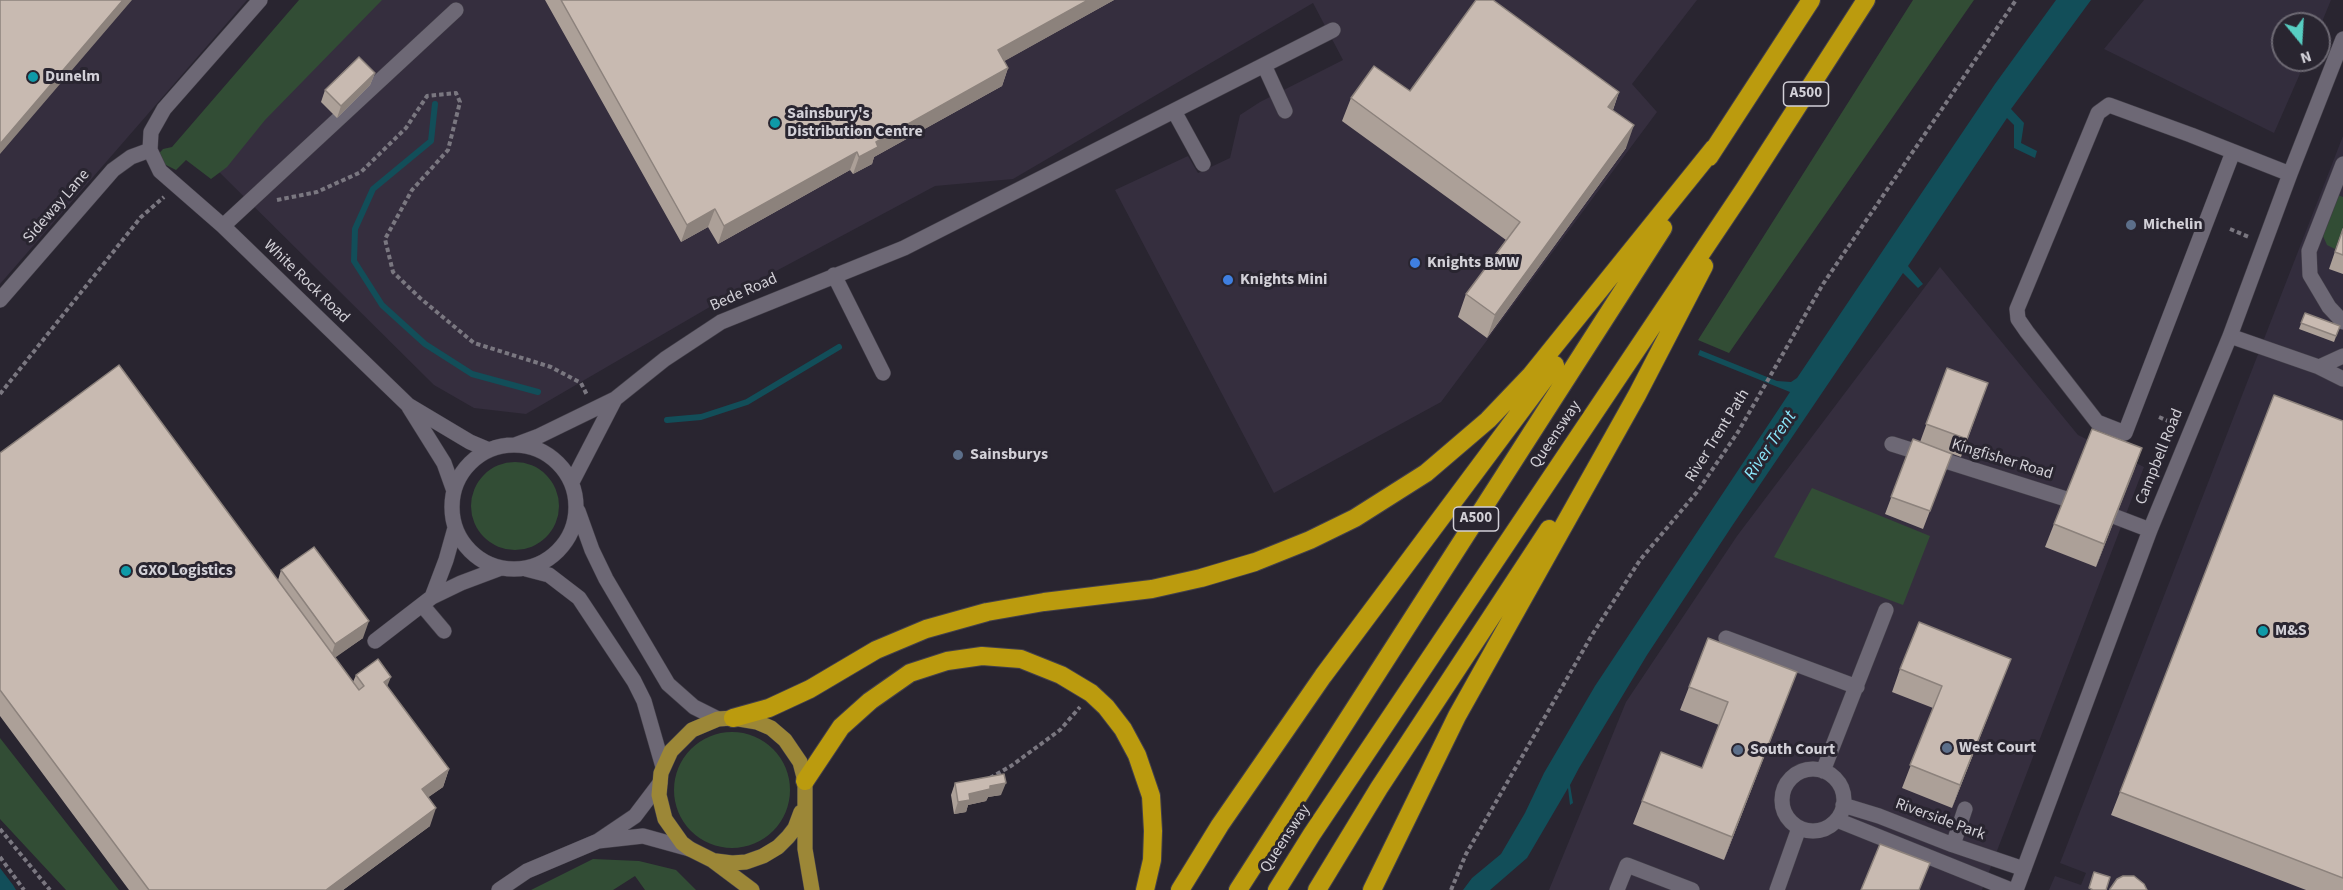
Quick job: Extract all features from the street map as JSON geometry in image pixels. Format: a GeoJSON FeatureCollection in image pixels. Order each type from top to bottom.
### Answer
{"type":"FeatureCollection","features":[{"type":"Feature","properties":{"kind":"highway","name":"Queensway"},"geometry":{"type":"LineString","coordinates":[[1238,890],[1811,0]]}},
{"type":"Feature","properties":{"kind":"highway","name":"Queensway"},"geometry":{"type":"LineString","coordinates":[[1277,890],[1318,824],[1745,188],[1866,0]]}},
{"type":"Feature","properties":{"kind":"highway"},"geometry":{"type":"LineString","coordinates":[[725,718],[769,708],[810,689],[876,650],[926,629],[999,610],[1152,589],[1201,579],[1255,562],[1310,540],[1355,518],[1426,472],[1488,420],[1531,375],[1714,148]]}},
{"type":"Feature","properties":{"kind":"highway"},"geometry":{"type":"LineString","coordinates":[[1180,890],[1220,825],[1323,676],[1406,567],[1714,148]]}},
{"type":"Feature","properties":{"kind":"highway"},"geometry":{"type":"LineString","coordinates":[[1372,890],[1457,716],[1637,395],[1745,188]]}},
{"type":"Feature","properties":{"kind":"highway"},"geometry":{"type":"LineString","coordinates":[[1317,890],[1379,788],[1637,395]]}},
{"type":"Feature","properties":{"kind":"highway"},"geometry":{"type":"LineString","coordinates":[[805,781],[841,727],[870,701],[910,673],[937,664],[982,656],[1021,659],[1061,675],[1091,693],[1106,707],[1123,729],[1137,755],[1150,796],[1153,831],[1152,860],[1145,890]]}},
{"type":"Feature","properties":{"kind":"main road"},"geometry":{"type":"LineString","coordinates":[[752,890],[712,860],[690,849],[672,832],[665,819],[660,795],[663,767],[671,751],[681,739],[692,730],[725,718],[757,722],[771,728],[785,740],[800,762],[805,781],[803,807],[805,849],[812,890]]}},
{"type":"Feature","properties":{"kind":"main road"},"geometry":{"type":"LineString","coordinates":[[712,860],[732,863],[746,862],[763,856],[788,837],[795,828],[803,807]]}},
{"type":"Feature","properties":{"kind":"street"},"geometry":{"type":"LineString","coordinates":[[150,150],[151,132],[164,109],[260,0]]}},
{"type":"Feature","properties":{"kind":"street"},"geometry":{"type":"LineString","coordinates":[[223,226],[456,10]]}},
{"type":"Feature","properties":{"kind":"street","name":"Bede Road"},"geometry":{"type":"LineString","coordinates":[[515,445],[539,436],[615,399],[665,359],[721,322],[904,248],[1333,30]]}},
{"type":"Feature","properties":{"kind":"street","name":"Campbell Road"},"geometry":{"type":"LineString","coordinates":[[2016,890],[2150,530],[2229,336],[2343,39]]}},
{"type":"Feature","properties":{"kind":"street"},"geometry":{"type":"LineString","coordinates":[[1264,65],[1285,111]]}},
{"type":"Feature","properties":{"kind":"street"},"geometry":{"type":"LineString","coordinates":[[2234,152],[2125,433],[2097,422],[2027,333],[2018,319],[2017,309],[2098,113],[2109,105],[2234,152],[2290,174]]}},
{"type":"Feature","properties":{"kind":"street"},"geometry":{"type":"LineString","coordinates":[[1174,111],[1203,164]]}},
{"type":"Feature","properties":{"kind":"street","name":"White Rock Road"},"geometry":{"type":"LineString","coordinates":[[150,150],[160,171],[223,226],[408,405],[444,463],[454,491]]}},
{"type":"Feature","properties":{"kind":"street","name":"Sideway Lane"},"geometry":{"type":"LineString","coordinates":[[0,300],[113,170],[131,157],[150,150]]}},
{"type":"Feature","properties":{"kind":"street"},"geometry":{"type":"LineString","coordinates":[[2343,164],[2309,252],[2310,275],[2329,307],[2343,321]]}},
{"type":"Feature","properties":{"kind":"street"},"geometry":{"type":"LineString","coordinates":[[834,275],[883,373]]}},
{"type":"Feature","properties":{"kind":"street"},"geometry":{"type":"LineString","coordinates":[[2229,336],[2319,367],[2343,379]]}},
{"type":"Feature","properties":{"kind":"street"},"geometry":{"type":"LineString","coordinates":[[2319,367],[2343,356]]}},
{"type":"Feature","properties":{"kind":"street","name":"Bede Road"},"geometry":{"type":"LineString","coordinates":[[572,482],[615,399]]}},
{"type":"Feature","properties":{"kind":"street","name":"White Rock Road"},"geometry":{"type":"LineString","coordinates":[[408,405],[489,450]]}},
{"type":"Feature","properties":{"kind":"street","name":"Kingfisher Road"},"geometry":{"type":"LineString","coordinates":[[1892,444],[2066,499]]}},
{"type":"Feature","properties":{"kind":"street"},"geometry":{"type":"LineString","coordinates":[[577,508],[570,536],[561,548],[538,565],[525,568],[501,568],[473,554],[455,528],[452,510],[454,491],[466,467],[489,450],[515,445],[527,446],[549,455],[558,462],[572,482],[577,508],[592,550],[606,579],[668,684],[693,706],[725,718]]}},
{"type":"Feature","properties":{"kind":"street"},"geometry":{"type":"LineString","coordinates":[[2116,517],[2150,530]]}},
{"type":"Feature","properties":{"kind":"street"},"geometry":{"type":"LineString","coordinates":[[427,601],[446,560],[455,528]]}},
{"type":"Feature","properties":{"kind":"street"},"geometry":{"type":"LineString","coordinates":[[375,641],[427,601],[461,583],[501,568]]}},
{"type":"Feature","properties":{"kind":"street"},"geometry":{"type":"LineString","coordinates":[[525,568],[549,575],[579,598],[634,681],[644,701],[663,767]]}},
{"type":"Feature","properties":{"kind":"street"},"geometry":{"type":"LineString","coordinates":[[427,601],[444,631]]}},
{"type":"Feature","properties":{"kind":"street"},"geometry":{"type":"LineString","coordinates":[[1823,771],[1886,610]]}},
{"type":"Feature","properties":{"kind":"street"},"geometry":{"type":"LineString","coordinates":[[1726,638],[1857,687]]}},
{"type":"Feature","properties":{"kind":"street"},"geometry":{"type":"LineString","coordinates":[[1811,770],[1823,771],[1838,782],[1842,791],[1840,812],[1820,831],[1799,828],[1785,814],[1782,794],[1792,777],[1811,770]]}},
{"type":"Feature","properties":{"kind":"street"},"geometry":{"type":"LineString","coordinates":[[499,890],[527,871],[598,841],[635,816],[660,783]]}},
{"type":"Feature","properties":{"kind":"street"},"geometry":{"type":"LineString","coordinates":[[1953,845],[1965,808]]}},
{"type":"Feature","properties":{"kind":"street"},"geometry":{"type":"LineString","coordinates":[[1840,812],[2011,890]]}},
{"type":"Feature","properties":{"kind":"street","name":"Riverside Park"},"geometry":{"type":"LineString","coordinates":[[1840,812],[1879,816],[1953,845],[2024,869]]}},
{"type":"Feature","properties":{"kind":"street"},"geometry":{"type":"LineString","coordinates":[[1777,890],[1799,828]]}},
{"type":"Feature","properties":{"kind":"street"},"geometry":{"type":"LineString","coordinates":[[598,841],[643,836],[690,849]]}},
{"type":"Feature","properties":{"kind":"street"},"geometry":{"type":"LineString","coordinates":[[1617,890],[1627,865],[1682,888]]}},
{"type":"Feature","properties":{"kind":"path","name":"River Trent Path"},"geometry":{"type":"LineString","coordinates":[[1451,890],[1466,854],[1592,635],[1640,560],[1697,492],[1738,432],[1823,284],[2016,0]]}},
{"type":"Feature","properties":{"kind":"path"},"geometry":{"type":"LineString","coordinates":[[275,201],[317,192],[361,172],[406,128],[427,96],[456,93],[460,102],[448,150],[412,190],[385,239],[393,272],[474,343],[551,368],[581,383],[593,410]]}},
{"type":"Feature","properties":{"kind":"path"},"geometry":{"type":"LineString","coordinates":[[0,394],[141,217],[177,185]]}},
{"type":"Feature","properties":{"kind":"path"},"geometry":{"type":"LineString","coordinates":[[2230,229],[2254,238]]}},
{"type":"Feature","properties":{"kind":"path"},"geometry":{"type":"LineString","coordinates":[[2160,417],[2181,426]]}},
{"type":"Feature","properties":{"kind":"path"},"geometry":{"type":"LineString","coordinates":[[987,780],[1011,766],[1060,730],[1091,693]]}},
{"type":"Feature","properties":{"kind":"path"},"geometry":{"type":"LineString","coordinates":[[0,830],[50,890]]}},
{"type":"Feature","properties":{"kind":"path"},"geometry":{"type":"LineString","coordinates":[[0,857],[24,890]]}},
{"type":"Feature","properties":{"kind":"shaded area"},"geometry":{"type":"Polygon","coordinates":[[[0,0],[247,0],[0,284],[0,0]]]}},
{"type":"Feature","properties":{"kind":"shaded area","name":"Sainsbury's Distribution Centre"},"geometry":{"type":"Polygon","coordinates":[[[330,0],[1697,0],[1632,84],[1657,112],[1441,402],[1274,493],[1115,190],[1188,156],[1198,173],[1230,158],[1240,115],[1260,102],[1343,60],[1313,3],[1013,179],[935,186],[720,301],[526,414],[474,408],[434,385],[206,159],[330,0]]]}},
{"type":"Feature","properties":{"kind":"shaded area"},"geometry":{"type":"Polygon","coordinates":[[[2144,0],[2331,0],[2326,12],[2271,12],[2271,72],[2301,72],[2274,133],[2104,49],[2144,0]]]}},
{"type":"Feature","properties":{"kind":"shaded area","name":"M&S"},"geometry":{"type":"Polygon","coordinates":[[[2343,136],[2343,890],[2049,890],[2055,876],[2081,885],[2086,873],[2060,863],[2343,136]]]}},
{"type":"Feature","properties":{"kind":"shaded area"},"geometry":{"type":"Polygon","coordinates":[[[1940,267],[2078,435],[2144,467],[1982,890],[1549,890],[1626,702],[1737,536],[1940,267]]]}},
{"type":"Feature","properties":{"kind":"green space"},"geometry":{"type":"Polygon","coordinates":[[[299,0],[382,0],[265,120],[227,167],[211,179],[186,160],[176,170],[154,159],[163,149],[172,147],[299,0]]]}},
{"type":"Feature","properties":{"kind":"green space"},"geometry":{"type":"Polygon","coordinates":[[[1913,0],[1974,0],[1729,353],[1698,340],[1913,0]]]}},
{"type":"Feature","properties":{"kind":"green space"},"geometry":{"type":"Polygon","coordinates":[[[2338,195],[2343,197],[2343,228],[2335,249],[2327,245],[2323,236],[2338,195]]]}},
{"type":"Feature","properties":{"kind":"green space"},"geometry":{"type":"Polygon","coordinates":[[[515,462],[532,466],[546,475],[555,489],[559,506],[555,523],[546,537],[532,546],[515,550],[498,546],[484,537],[475,523],[471,506],[475,489],[484,475],[498,466],[515,462]]]}},
{"type":"Feature","properties":{"kind":"green space"},"geometry":{"type":"Polygon","coordinates":[[[1812,488],[1930,536],[1903,605],[1774,557],[1812,488]]]}},
{"type":"Feature","properties":{"kind":"green space"},"geometry":{"type":"Polygon","coordinates":[[[732,732],[754,736],[773,749],[786,768],[790,790],[786,812],[773,831],[754,844],[732,848],[710,844],[691,831],[678,812],[674,790],[678,768],[691,749],[710,736],[732,732]]]}},
{"type":"Feature","properties":{"kind":"green space"},"geometry":{"type":"Polygon","coordinates":[[[0,738],[119,890],[66,890],[0,819],[0,738]]]}},
{"type":"Feature","properties":{"kind":"green space"},"geometry":{"type":"Polygon","coordinates":[[[593,859],[639,861],[676,870],[696,890],[645,890],[635,876],[613,890],[531,890],[593,859]]]}},
{"type":"Feature","properties":{"kind":"water","name":"River Trent"},"geometry":{"type":"Polygon","coordinates":[[[2056,0],[2091,0],[2011,109],[2024,123],[2021,143],[2037,151],[2035,158],[2014,148],[2014,125],[2007,118],[1908,266],[1923,284],[1918,288],[1903,273],[1732,526],[1647,655],[1579,768],[1570,785],[1573,803],[1570,805],[1568,788],[1527,858],[1490,890],[1463,890],[1472,878],[1501,854],[1525,813],[1544,773],[1595,686],[1790,392],[1698,355],[1700,350],[1777,381],[1791,382],[1797,378],[1995,84],[2056,0]]]}},
{"type":"Feature","properties":{"kind":"water"},"geometry":{"type":"Polygon","coordinates":[[[0,868],[13,885],[16,890],[0,890],[0,868]]]}},
{"type":"Feature","properties":{"kind":"building","name":"Dunelm"},"geometry":{"type":"Polygon","coordinates":[[[0,0],[123,0],[0,144],[0,0]]]}},
{"type":"Feature","properties":{"kind":"building","name":"Sainsbury's Distribution Centre"},"geometry":{"type":"Polygon","coordinates":[[[561,0],[1088,0],[998,50],[1008,68],[876,142],[878,147],[859,157],[857,152],[724,226],[715,209],[687,225],[561,0]]]}},
{"type":"Feature","properties":{"kind":"building"},"geometry":{"type":"Polygon","coordinates":[[[1476,0],[1493,0],[1619,92],[1608,107],[1634,125],[1495,315],[1466,294],[1520,222],[1351,98],[1374,66],[1410,91],[1476,0]]]}},
{"type":"Feature","properties":{"kind":"building"},"geometry":{"type":"Polygon","coordinates":[[[359,57],[375,73],[341,106],[325,90],[359,57]]]}},
{"type":"Feature","properties":{"kind":"building"},"geometry":{"type":"Polygon","coordinates":[[[2343,229],[2343,255],[2335,252],[2343,229]]]}},
{"type":"Feature","properties":{"kind":"building"},"geometry":{"type":"Polygon","coordinates":[[[2305,313],[2340,326],[2336,336],[2301,323],[2305,313]]]}},
{"type":"Feature","properties":{"kind":"building","name":"GXO Logistics"},"geometry":{"type":"Polygon","coordinates":[[[119,365],[359,690],[364,686],[356,675],[378,659],[391,677],[384,682],[449,769],[422,789],[436,808],[326,890],[149,890],[0,690],[0,453],[119,365]]]}},
{"type":"Feature","properties":{"kind":"building"},"geometry":{"type":"Polygon","coordinates":[[[1947,368],[1988,383],[1967,439],[1926,424],[1947,368]]]}},
{"type":"Feature","properties":{"kind":"building","name":"M&S"},"geometry":{"type":"Polygon","coordinates":[[[2274,395],[2343,421],[2343,878],[2120,792],[2274,395]]]}},
{"type":"Feature","properties":{"kind":"building"},"geometry":{"type":"Polygon","coordinates":[[[2092,429],[2142,448],[2104,544],[2054,524],[2092,429]]]}},
{"type":"Feature","properties":{"kind":"building"},"geometry":{"type":"Polygon","coordinates":[[[1913,439],[1952,454],[1930,511],[1891,497],[1913,439]]]}},
{"type":"Feature","properties":{"kind":"building"},"geometry":{"type":"Polygon","coordinates":[[[314,547],[369,621],[335,644],[281,570],[314,547]]]}},
{"type":"Feature","properties":{"kind":"building","name":"West Court"},"geometry":{"type":"Polygon","coordinates":[[[1919,622],[2011,659],[1960,785],[1910,765],[1942,686],[1900,669],[1919,622]]]}},
{"type":"Feature","properties":{"kind":"building","name":"South Court"},"geometry":{"type":"Polygon","coordinates":[[[1708,638],[1797,672],[1732,837],[1642,801],[1661,752],[1702,768],[1728,702],[1689,687],[1708,638]]]}},
{"type":"Feature","properties":{"kind":"building"},"geometry":{"type":"Polygon","coordinates":[[[1004,774],[1006,783],[969,794],[970,800],[958,802],[955,783],[1004,774]]]}},
{"type":"Feature","properties":{"kind":"building"},"geometry":{"type":"Polygon","coordinates":[[[1880,844],[1930,863],[1919,890],[1861,890],[1880,844]]]}},
{"type":"Feature","properties":{"kind":"building"},"geometry":{"type":"Polygon","coordinates":[[[2094,872],[2110,877],[2106,890],[2089,888],[2094,872]]]}},
{"type":"Feature","properties":{"kind":"building"},"geometry":{"type":"Polygon","coordinates":[[[2123,876],[2134,876],[2144,884],[2147,890],[2110,890],[2117,879],[2123,876]]]}},
{"type":"Feature","properties":{"kind":"waterway"},"geometry":{"type":"LineString","coordinates":[[435,104],[431,141],[373,189],[355,229],[354,261],[382,305],[425,344],[472,374],[538,392]]}},
{"type":"Feature","properties":{"kind":"waterway"},"geometry":{"type":"LineString","coordinates":[[667,420],[701,417],[747,402],[839,347]]}},
{"type":"Feature","properties":{"kind":"place","name":"Dunelm"},"geometry":{"type":"Point","coordinates":[33,77]}},
{"type":"Feature","properties":{"kind":"place","name":"Sainsbury's Distribution Centre"},"geometry":{"type":"Point","coordinates":[775,123]}},
{"type":"Feature","properties":{"kind":"place","name":"Michelin"},"geometry":{"type":"Point","coordinates":[2131,225]}},
{"type":"Feature","properties":{"kind":"place","name":"Knights BMW"},"geometry":{"type":"Point","coordinates":[1415,263]}},
{"type":"Feature","properties":{"kind":"place","name":"Knights Mini"},"geometry":{"type":"Point","coordinates":[1228,280]}},
{"type":"Feature","properties":{"kind":"place","name":"Sainsburys"},"geometry":{"type":"Point","coordinates":[958,455]}},
{"type":"Feature","properties":{"kind":"place","name":"GXO Logistics"},"geometry":{"type":"Point","coordinates":[126,571]}},
{"type":"Feature","properties":{"kind":"place","name":"M&S"},"geometry":{"type":"Point","coordinates":[2263,631]}},
{"type":"Feature","properties":{"kind":"place","name":"West Court"},"geometry":{"type":"Point","coordinates":[1947,748]}},
{"type":"Feature","properties":{"kind":"place","name":"South Court"},"geometry":{"type":"Point","coordinates":[1738,750]}}]}
